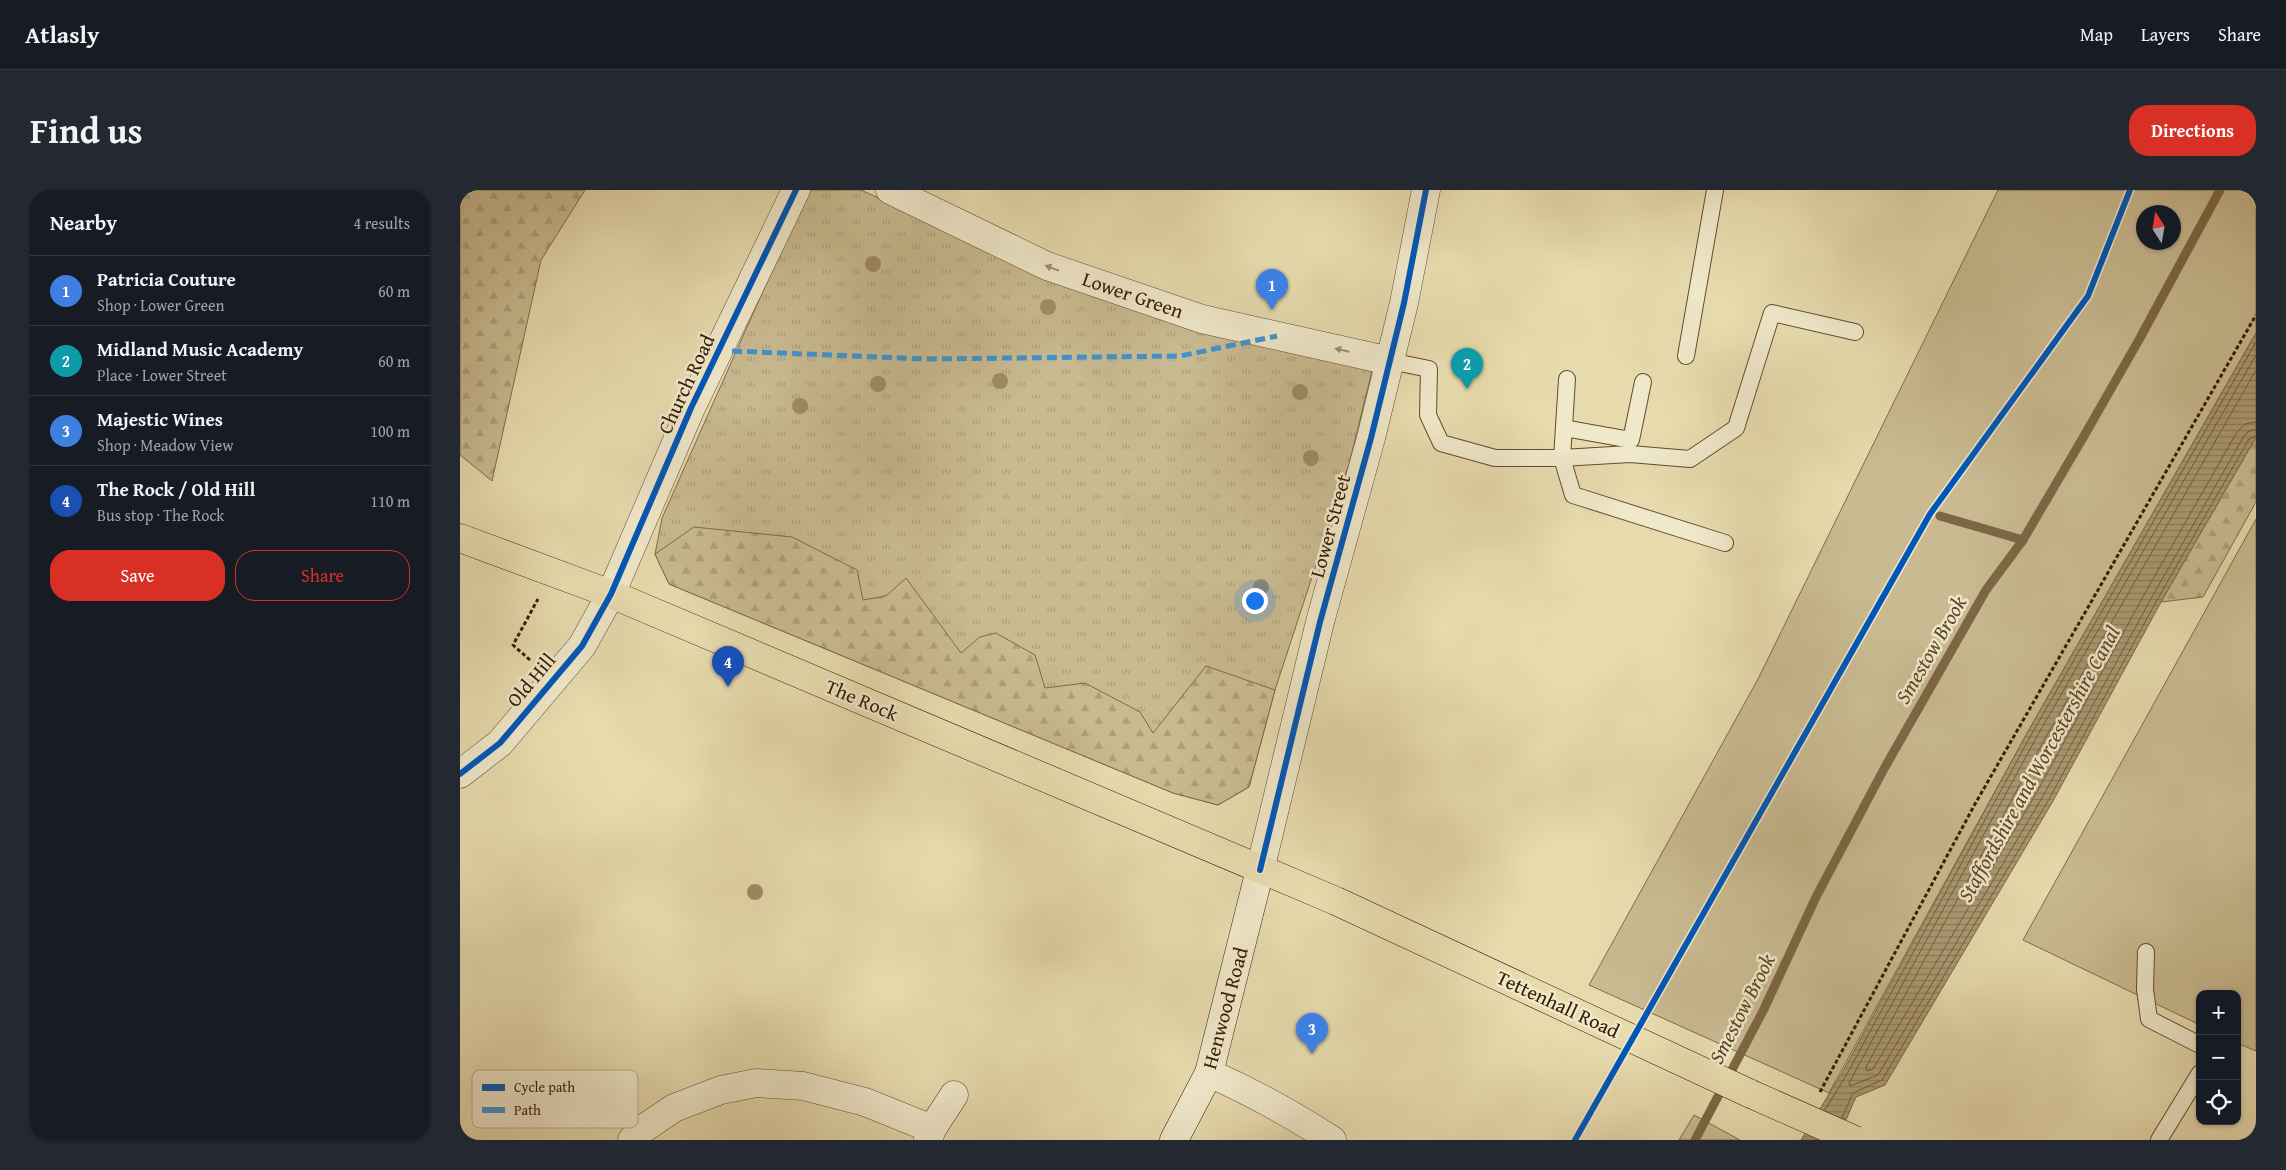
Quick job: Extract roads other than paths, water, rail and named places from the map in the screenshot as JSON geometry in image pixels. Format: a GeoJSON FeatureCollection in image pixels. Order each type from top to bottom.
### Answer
{"type":"FeatureCollection","features":[{"type":"Feature","properties":{"kind":"highway","name":"The Rock"},"geometry":{"type":"LineString","coordinates":[[460,538],[611,594],[1260,870]]}},
{"type":"Feature","properties":{"kind":"highway","name":"Tettenhall Road"},"geometry":{"type":"LineString","coordinates":[[1260,870],[1336,901],[1595,1022],[1855,1140]]}},
{"type":"Feature","properties":{"kind":"street","name":"Church Road"},"geometry":{"type":"LineString","coordinates":[[611,594],[691,408],[796,190]]}},
{"type":"Feature","properties":{"kind":"street","name":"Lower Green"},"geometry":{"type":"LineString","coordinates":[[890,190],[1047,266],[1202,318],[1390,361]]}},
{"type":"Feature","properties":{"kind":"street","name":"Lower Street"},"geometry":{"type":"LineString","coordinates":[[1260,870],[1320,622],[1371,438],[1390,361],[1404,302],[1426,190]]}},
{"type":"Feature","properties":{"kind":"street","name":"Old Hill"},"geometry":{"type":"LineString","coordinates":[[460,774],[500,743],[582,646],[611,594]]}},
{"type":"Feature","properties":{"kind":"street","name":"Henwood Road"},"geometry":{"type":"LineString","coordinates":[[1174,1140],[1209,1073],[1260,870]]}},
{"type":"Feature","properties":{"kind":"street"},"geometry":{"type":"LineString","coordinates":[[1209,1073],[1289,1113],[1332,1140]]}},
{"type":"Feature","properties":{"kind":"street"},"geometry":{"type":"LineString","coordinates":[[632,1140],[640,1131],[674,1108],[721,1090],[756,1083],[803,1086],[866,1102],[930,1135],[954,1094]]}},
{"type":"Feature","properties":{"kind":"lane"},"geometry":{"type":"LineString","coordinates":[[1686,356],[1715,190]]}},
{"type":"Feature","properties":{"kind":"lane"},"geometry":{"type":"LineString","coordinates":[[1390,361],[1429,369],[1428,415],[1441,443],[1495,458],[1562,458],[1630,454],[1690,459],[1736,428],[1772,312],[1855,332]]}},
{"type":"Feature","properties":{"kind":"lane"},"geometry":{"type":"LineString","coordinates":[[1566,379],[1562,458],[1573,494],[1725,543]]}},
{"type":"Feature","properties":{"kind":"lane"},"geometry":{"type":"LineString","coordinates":[[1564,428],[1631,440],[1643,382]]}},
{"type":"Feature","properties":{"kind":"lane"},"geometry":{"type":"LineString","coordinates":[[2146,952],[2145,989],[2149,1019],[2196,1043]]}},
{"type":"Feature","properties":{"kind":"lane"},"geometry":{"type":"LineString","coordinates":[[2159,1140],[2196,1080]]}},
{"type":"Feature","properties":{"kind":"water","name":"Staffordshire and Worcestershire Canal"},"geometry":{"type":"Polygon","coordinates":[[[2256,333],[2256,437],[2161,602],[2053,801],[1885,1085],[1856,1097],[1837,1140],[1801,1140],[1843,1071],[2026,735],[2256,333]]]}},
{"type":"Feature","properties":{"kind":"waterway","name":"Smestow Brook"},"geometry":{"type":"LineString","coordinates":[[1695,1140],[1764,1009],[1816,897],[1885,767],[1986,590],[2023,540],[2084,436],[2140,338],[2220,190]]}},
{"type":"Feature","properties":{"kind":"waterway"},"geometry":{"type":"LineString","coordinates":[[1940,516],[2023,540]]}},
{"type":"Feature","properties":{"kind":"place","name":"Patricia Couture"},"geometry":{"type":"Point","coordinates":[1272,310]}},
{"type":"Feature","properties":{"kind":"place","name":"Midland Music Academy"},"geometry":{"type":"Point","coordinates":[1467,389]}},
{"type":"Feature","properties":{"kind":"place","name":"The Rock / Old Hill"},"geometry":{"type":"Point","coordinates":[728,687]}},
{"type":"Feature","properties":{"kind":"place","name":"Majestic Wines"},"geometry":{"type":"Point","coordinates":[1312,1054]}}]}
